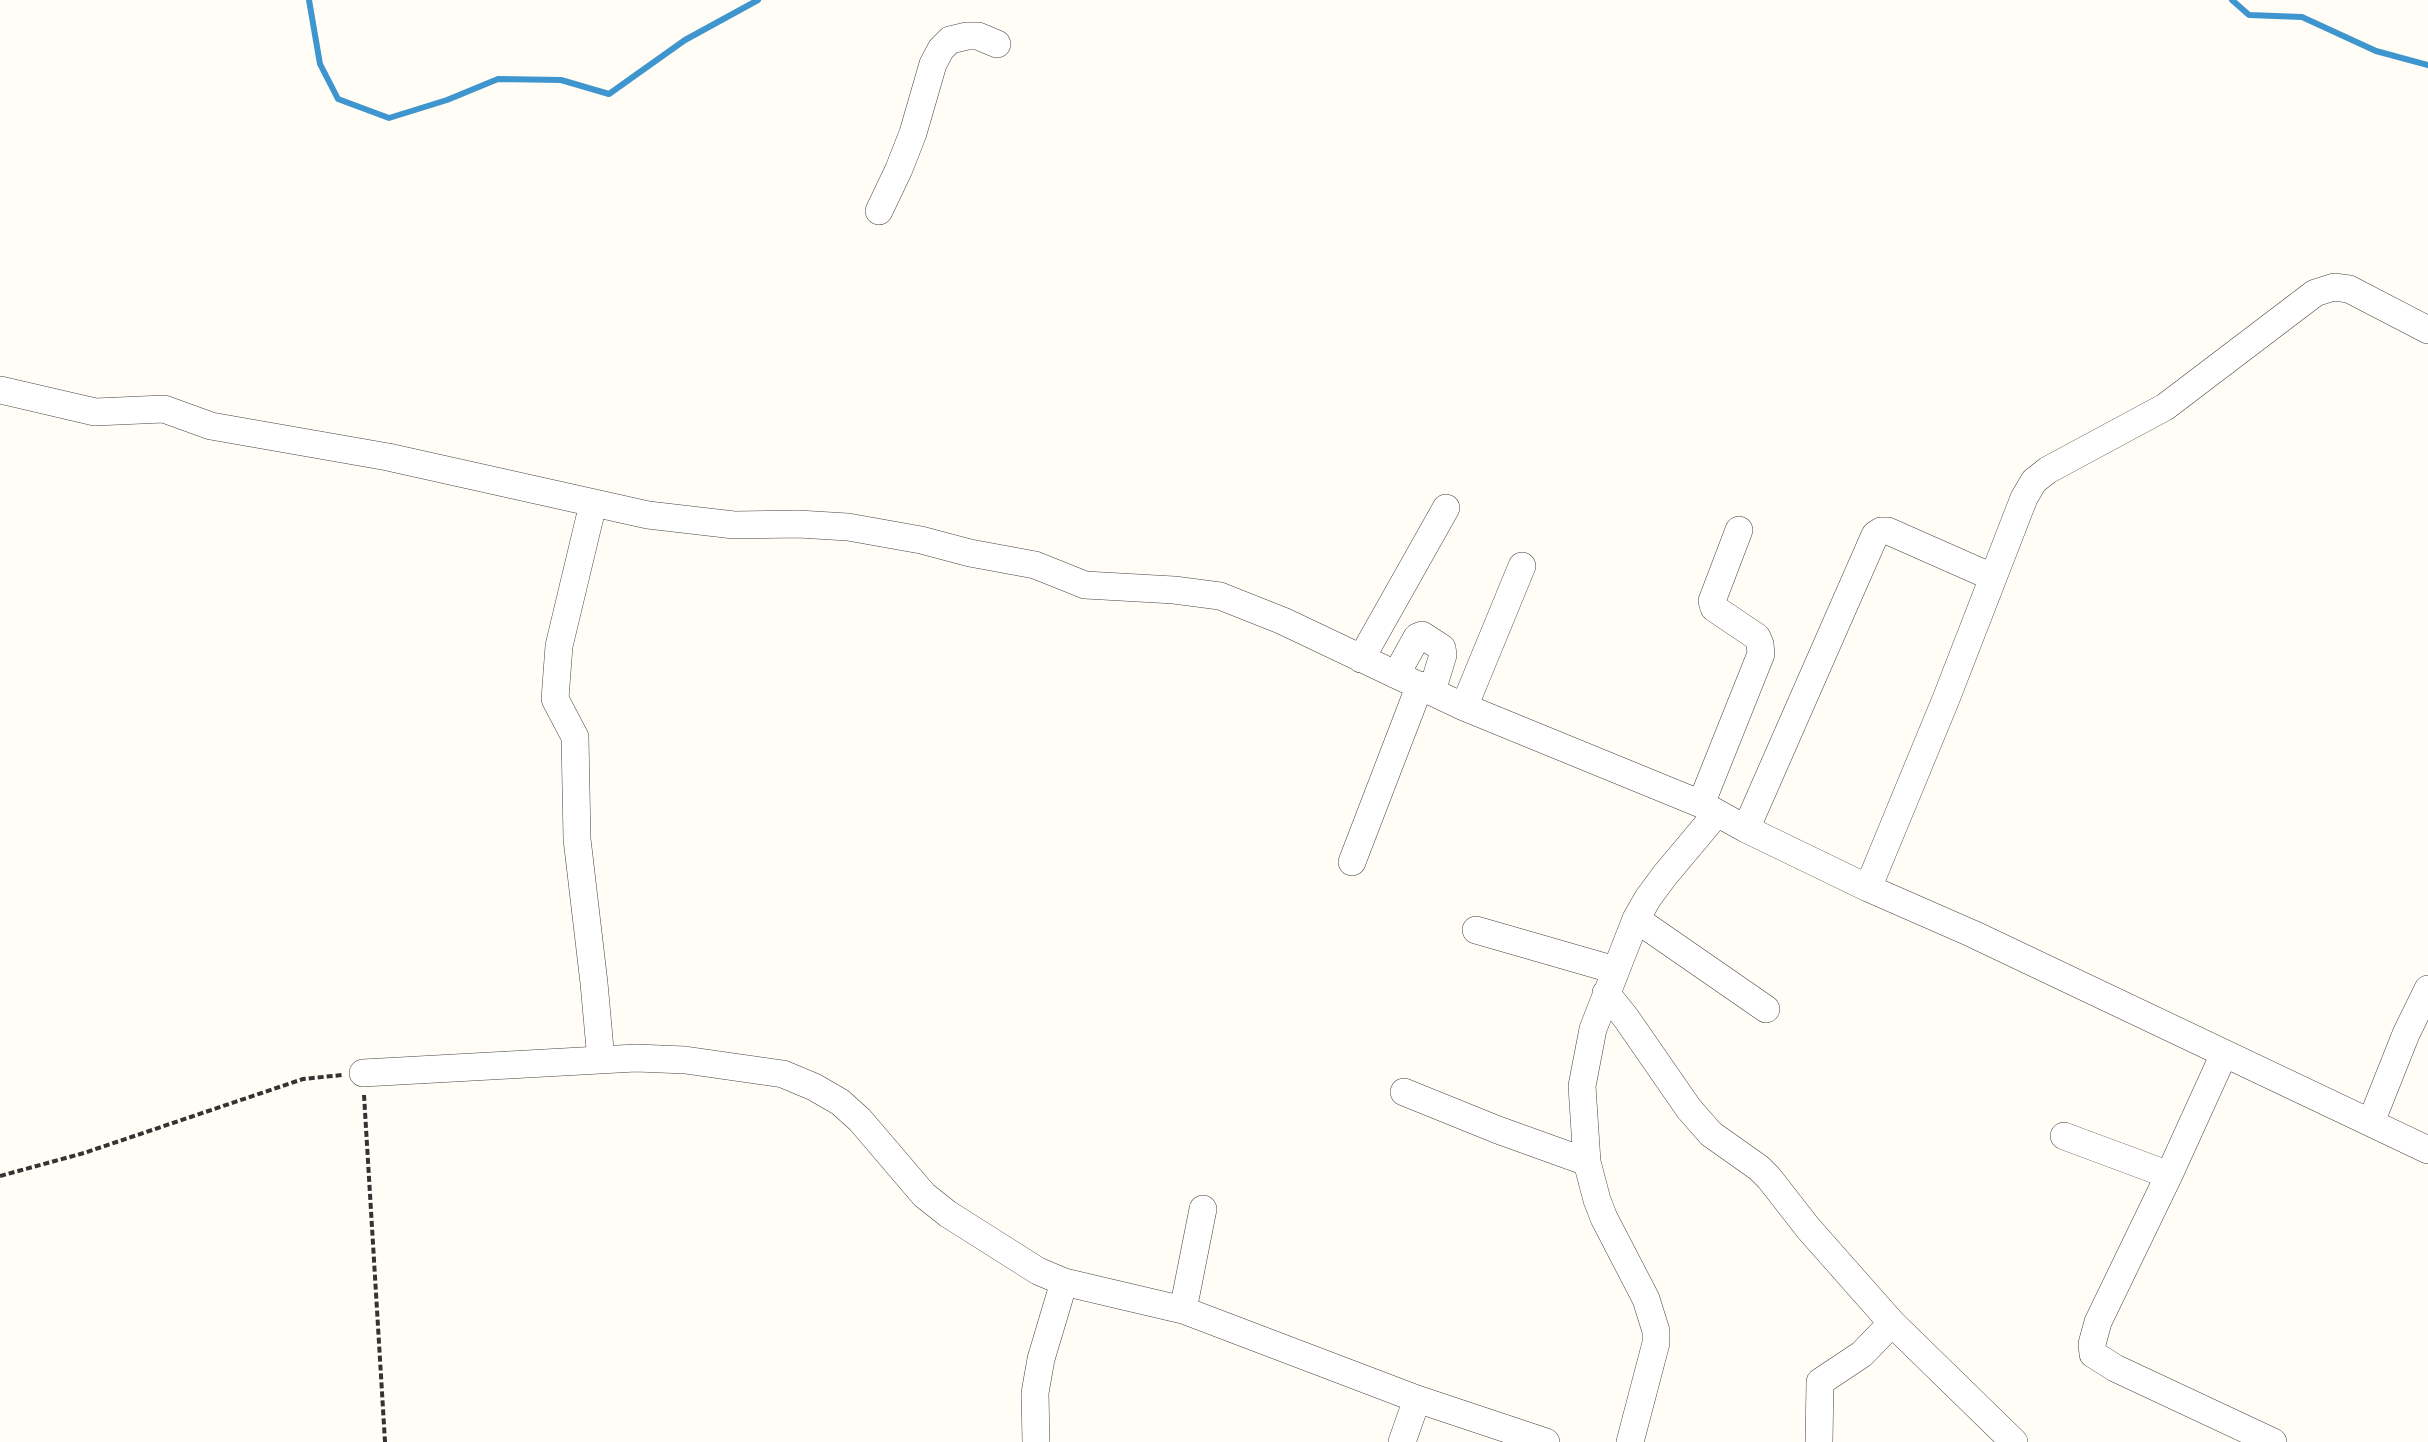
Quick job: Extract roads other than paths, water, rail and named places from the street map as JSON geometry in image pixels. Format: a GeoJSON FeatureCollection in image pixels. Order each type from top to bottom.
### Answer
{"type":"FeatureCollection","features":[{"type":"Feature","properties":{"kind":"street"},"geometry":{"type":"LineString","coordinates":[[881,205],[913,132],[933,64],[941,49],[950,40],[967,36],[978,36],[996,44]]}},
{"type":"Feature","properties":{"kind":"street"},"geometry":{"type":"LineString","coordinates":[[1868,888],[1946,699],[2024,498],[2034,481],[2048,470],[2165,407],[2315,293],[2334,288],[2349,289],[2428,330]]}},
{"type":"Feature","properties":{"kind":"street"},"geometry":{"type":"LineString","coordinates":[[0,390],[95,412],[164,409],[211,426],[388,457],[648,515],[734,525],[798,524],[848,527],[1035,565],[1085,585],[1220,596],[1283,621],[1464,706],[1709,808],[1746,829],[1868,888],[1984,939],[2428,1150]]}},
{"type":"Feature","properties":{"kind":"street"},"geometry":{"type":"LineString","coordinates":[[593,504],[559,646],[555,699],[575,737],[577,839],[594,983],[600,1060]]}},
{"type":"Feature","properties":{"kind":"street"},"geometry":{"type":"LineString","coordinates":[[1361,659],[1446,508]]}},
{"type":"Feature","properties":{"kind":"street"},"geometry":{"type":"LineString","coordinates":[[1630,1442],[1656,1343],[1656,1331],[1646,1299],[1604,1218],[1587,1162],[1582,1086],[1593,1029],[1610,981],[1636,919],[1709,808],[1761,654],[1757,637],[1714,608],[1712,601],[1739,530]]}},
{"type":"Feature","properties":{"kind":"street"},"geometry":{"type":"LineString","coordinates":[[1746,829],[1875,535],[1881,531],[1888,531],[1992,577]]}},
{"type":"Feature","properties":{"kind":"street"},"geometry":{"type":"LineString","coordinates":[[1464,706],[1522,566]]}},
{"type":"Feature","properties":{"kind":"street"},"geometry":{"type":"LineString","coordinates":[[1352,862],[1416,684]]}},
{"type":"Feature","properties":{"kind":"street"},"geometry":{"type":"LineString","coordinates":[[1636,919],[1766,1009]]}},
{"type":"Feature","properties":{"kind":"street"},"geometry":{"type":"LineString","coordinates":[[1476,930],[1610,981],[1626,1018],[1689,1109],[1712,1134],[1769,1178],[1808,1228],[1892,1323],[2014,1442]]}},
{"type":"Feature","properties":{"kind":"street"},"geometry":{"type":"LineString","coordinates":[[2371,1122],[2406,1034],[2428,989]]}},
{"type":"Feature","properties":{"kind":"street"},"geometry":{"type":"LineString","coordinates":[[2224,1054],[2169,1176],[2098,1322],[2092,1344],[2093,1354],[2115,1368],[2273,1442]]}},
{"type":"Feature","properties":{"kind":"street"},"geometry":{"type":"LineString","coordinates":[[363,1073],[636,1058],[685,1060],[783,1074],[814,1087],[840,1102],[860,1120],[924,1195],[948,1214],[1038,1271],[1064,1282],[1183,1310],[1417,1399],[1546,1442]]}},
{"type":"Feature","properties":{"kind":"street"},"geometry":{"type":"LineString","coordinates":[[1404,1092],[1498,1131],[1587,1162]]}},
{"type":"Feature","properties":{"kind":"street"},"geometry":{"type":"LineString","coordinates":[[2064,1136],[2169,1176]]}},
{"type":"Feature","properties":{"kind":"street"},"geometry":{"type":"LineString","coordinates":[[1183,1310],[1203,1209]]}},
{"type":"Feature","properties":{"kind":"street"},"geometry":{"type":"LineString","coordinates":[[1036,1442],[1035,1393],[1041,1359],[1064,1282]]}},
{"type":"Feature","properties":{"kind":"street"},"geometry":{"type":"LineString","coordinates":[[1819,1442],[1820,1382],[1862,1354],[1892,1323]]}},
{"type":"Feature","properties":{"kind":"street"},"geometry":{"type":"LineString","coordinates":[[1401,1442],[1417,1399]]}},
{"type":"Feature","properties":{"kind":"waterway"},"geometry":{"type":"LineString","coordinates":[[309,0],[320,64],[338,99],[389,118],[447,100],[498,79],[561,80],[609,94],[685,40],[758,0]]}},
{"type":"Feature","properties":{"kind":"waterway"},"geometry":{"type":"LineString","coordinates":[[2232,0],[2249,15],[2302,17],[2376,51],[2428,65]]}}]}
